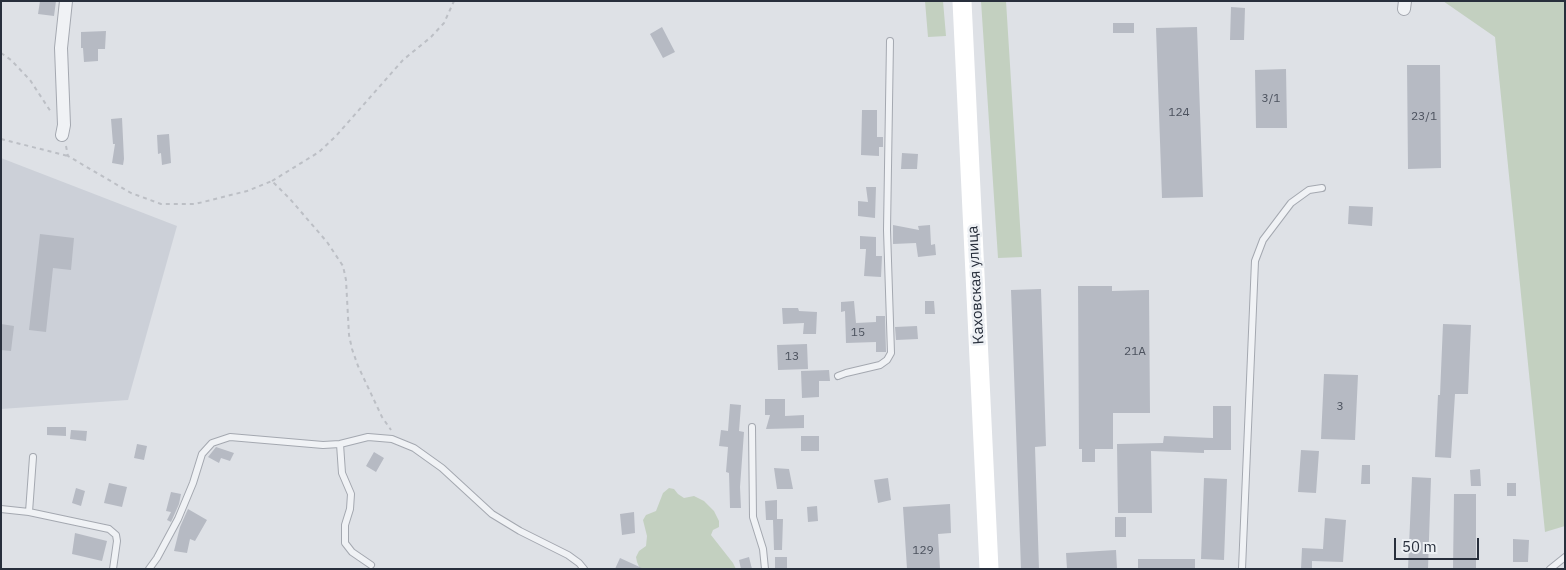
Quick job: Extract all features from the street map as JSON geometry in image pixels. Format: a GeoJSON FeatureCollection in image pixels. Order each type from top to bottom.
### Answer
{"type":"FeatureCollection","features":[{"type":"Feature","properties":{"kind":"main road","name":"Каховская улица"},"geometry":{"type":"LineString","coordinates":[[962,1],[990,569]]}},
{"type":"Feature","properties":{"kind":"street"},"geometry":{"type":"LineString","coordinates":[[62,135],[64,125],[61,48],[66,1]]}},
{"type":"Feature","properties":{"kind":"lane"},"geometry":{"type":"LineString","coordinates":[[838,376],[846,372],[880,365],[887,360],[891,353],[887,230],[890,41]]}},
{"type":"Feature","properties":{"kind":"lane"},"geometry":{"type":"LineString","coordinates":[[1242,569],[1255,262],[1263,240],[1291,203],[1309,190],[1322,188]]}},
{"type":"Feature","properties":{"kind":"lane"},"geometry":{"type":"LineString","coordinates":[[752,427],[753,518],[762,549],[765,569]]}},
{"type":"Feature","properties":{"kind":"lane"},"geometry":{"type":"LineString","coordinates":[[149,569],[178,520],[202,454],[212,443],[230,438],[308,445],[340,444],[368,437],[398,440],[414,448],[442,468],[492,514],[520,531],[568,555],[584,569]]}},
{"type":"Feature","properties":{"kind":"lane"},"geometry":{"type":"LineString","coordinates":[[340,444],[342,473],[351,494],[350,509],[345,525],[344,543],[352,552],[371,565]]}},
{"type":"Feature","properties":{"kind":"lane"},"geometry":{"type":"LineString","coordinates":[[29,512],[33,457]]}},
{"type":"Feature","properties":{"kind":"lane"},"geometry":{"type":"LineString","coordinates":[[1,508],[109,529],[116,535],[117,540],[113,569]]}},
{"type":"Feature","properties":{"kind":"lane"},"geometry":{"type":"LineString","coordinates":[[1550,569],[1565,557]]}},
{"type":"Feature","properties":{"kind":"path"},"geometry":{"type":"LineString","coordinates":[[1,139],[68,156],[131,193],[161,204],[195,204],[229,196],[272,181],[319,152],[336,136],[403,60],[432,37],[444,23],[454,1]]}},
{"type":"Feature","properties":{"kind":"path"},"geometry":{"type":"LineString","coordinates":[[1,53],[11,60],[30,80],[53,115]]}},
{"type":"Feature","properties":{"kind":"path"},"geometry":{"type":"LineString","coordinates":[[62,135],[68,156]]}},
{"type":"Feature","properties":{"kind":"path"},"geometry":{"type":"LineString","coordinates":[[272,181],[303,214],[343,266],[352,349],[382,416],[398,440]]}},
{"type":"Feature","properties":{"kind":"shaded area"},"geometry":{"type":"Polygon","coordinates":[[[1,158],[177,226],[128,400],[1,409],[1,158]]]}},
{"type":"Feature","properties":{"kind":"green space"},"geometry":{"type":"Polygon","coordinates":[[[925,1],[943,1],[946,36],[928,37],[925,1]]]}},
{"type":"Feature","properties":{"kind":"green space"},"geometry":{"type":"Polygon","coordinates":[[[981,1],[1006,1],[1022,257],[998,258],[981,1]]]}},
{"type":"Feature","properties":{"kind":"green space"},"geometry":{"type":"Polygon","coordinates":[[[1443,1],[1565,1],[1565,526],[1545,532],[1495,37],[1443,1]]]}},
{"type":"Feature","properties":{"kind":"green space"},"geometry":{"type":"Polygon","coordinates":[[[669,488],[674,489],[684,498],[694,496],[704,501],[714,511],[719,521],[719,527],[713,530],[711,535],[736,569],[640,569],[636,557],[639,551],[646,546],[647,536],[643,520],[646,515],[656,511],[663,493],[669,488]]]}},
{"type":"Feature","properties":{"kind":"building"},"geometry":{"type":"Polygon","coordinates":[[[40,1],[56,1],[54,16],[38,14],[40,1]]]}},
{"type":"Feature","properties":{"kind":"building"},"geometry":{"type":"Polygon","coordinates":[[[1231,7],[1245,8],[1244,40],[1230,40],[1231,7]]]}},
{"type":"Feature","properties":{"kind":"building"},"geometry":{"type":"Polygon","coordinates":[[[1113,23],[1134,23],[1134,33],[1113,33],[1113,23]]]}},
{"type":"Feature","properties":{"kind":"building"},"geometry":{"type":"Polygon","coordinates":[[[662,27],[675,52],[663,58],[650,34],[662,27]]]}},
{"type":"Feature","properties":{"kind":"building"},"geometry":{"type":"Polygon","coordinates":[[[1197,27],[1203,197],[1162,198],[1156,28],[1197,27]]]}},
{"type":"Feature","properties":{"kind":"building"},"geometry":{"type":"Polygon","coordinates":[[[106,31],[105,49],[98,49],[98,61],[84,62],[83,48],[81,48],[81,32],[106,31]]]}},
{"type":"Feature","properties":{"kind":"building"},"geometry":{"type":"Polygon","coordinates":[[[1407,65],[1440,65],[1441,168],[1408,169],[1407,65]]]}},
{"type":"Feature","properties":{"kind":"building"},"geometry":{"type":"Polygon","coordinates":[[[1286,69],[1287,128],[1256,128],[1255,70],[1286,69]]]}},
{"type":"Feature","properties":{"kind":"building"},"geometry":{"type":"Polygon","coordinates":[[[862,110],[877,110],[877,137],[883,137],[883,147],[879,147],[879,156],[861,155],[862,110]]]}},
{"type":"Feature","properties":{"kind":"building"},"geometry":{"type":"Polygon","coordinates":[[[122,118],[123,165],[112,163],[115,144],[113,144],[111,119],[122,118]]]}},
{"type":"Feature","properties":{"kind":"building"},"geometry":{"type":"Polygon","coordinates":[[[169,134],[171,163],[162,165],[161,153],[158,154],[157,135],[169,134]]]}},
{"type":"Feature","properties":{"kind":"building"},"geometry":{"type":"Polygon","coordinates":[[[902,153],[918,154],[917,169],[901,169],[902,153]]]}},
{"type":"Feature","properties":{"kind":"building"},"geometry":{"type":"Polygon","coordinates":[[[866,187],[876,187],[875,218],[858,216],[858,201],[868,202],[866,187]]]}},
{"type":"Feature","properties":{"kind":"building"},"geometry":{"type":"Polygon","coordinates":[[[1349,206],[1373,207],[1372,226],[1348,224],[1349,206]]]}},
{"type":"Feature","properties":{"kind":"building"},"geometry":{"type":"Polygon","coordinates":[[[893,225],[919,230],[918,226],[930,225],[931,245],[935,244],[936,255],[918,257],[916,243],[893,244],[893,225]]]}},
{"type":"Feature","properties":{"kind":"building"},"geometry":{"type":"Polygon","coordinates":[[[40,234],[74,238],[71,270],[53,268],[46,332],[29,330],[40,234]]]}},
{"type":"Feature","properties":{"kind":"building"},"geometry":{"type":"Polygon","coordinates":[[[860,236],[876,237],[876,256],[882,256],[881,277],[864,276],[866,249],[860,249],[860,236]]]}},
{"type":"Feature","properties":{"kind":"building"},"geometry":{"type":"Polygon","coordinates":[[[1078,286],[1112,286],[1112,291],[1149,290],[1150,413],[1113,413],[1113,449],[1095,449],[1095,462],[1082,462],[1082,449],[1079,449],[1078,286]]]}},
{"type":"Feature","properties":{"kind":"building"},"geometry":{"type":"Polygon","coordinates":[[[1041,289],[1046,446],[1035,447],[1039,569],[1021,569],[1011,290],[1041,289]]]}},
{"type":"Feature","properties":{"kind":"building"},"geometry":{"type":"Polygon","coordinates":[[[854,301],[856,323],[876,322],[876,316],[885,316],[886,352],[876,352],[876,342],[846,343],[845,311],[841,312],[841,302],[854,301]]]}},
{"type":"Feature","properties":{"kind":"building"},"geometry":{"type":"Polygon","coordinates":[[[925,301],[934,301],[935,314],[925,314],[925,301]]]}},
{"type":"Feature","properties":{"kind":"building"},"geometry":{"type":"Polygon","coordinates":[[[782,308],[798,308],[799,311],[817,312],[816,334],[803,334],[804,323],[783,324],[782,308]]]}},
{"type":"Feature","properties":{"kind":"building"},"geometry":{"type":"Polygon","coordinates":[[[1,324],[14,326],[11,351],[1,350],[1,324]]]}},
{"type":"Feature","properties":{"kind":"building"},"geometry":{"type":"Polygon","coordinates":[[[1443,324],[1471,325],[1468,394],[1455,394],[1451,458],[1435,457],[1443,324]]]}},
{"type":"Feature","properties":{"kind":"building"},"geometry":{"type":"Polygon","coordinates":[[[917,326],[918,339],[896,340],[895,327],[917,326]]]}},
{"type":"Feature","properties":{"kind":"building"},"geometry":{"type":"Polygon","coordinates":[[[807,344],[808,369],[778,370],[777,345],[807,344]]]}},
{"type":"Feature","properties":{"kind":"building"},"geometry":{"type":"Polygon","coordinates":[[[829,370],[830,381],[819,381],[819,397],[802,398],[801,371],[829,370]]]}},
{"type":"Feature","properties":{"kind":"building"},"geometry":{"type":"Polygon","coordinates":[[[1324,374],[1358,375],[1355,440],[1321,439],[1324,374]]]}},
{"type":"Feature","properties":{"kind":"building"},"geometry":{"type":"Polygon","coordinates":[[[765,399],[785,399],[785,416],[804,415],[804,428],[766,429],[770,415],[765,415],[765,399]]]}},
{"type":"Feature","properties":{"kind":"building"},"geometry":{"type":"Polygon","coordinates":[[[730,404],[741,405],[739,431],[744,432],[740,487],[741,508],[730,508],[729,473],[726,472],[728,447],[719,446],[721,430],[728,431],[730,404]]]}},
{"type":"Feature","properties":{"kind":"building"},"geometry":{"type":"Polygon","coordinates":[[[1213,406],[1231,406],[1231,450],[1204,450],[1204,453],[1151,451],[1152,513],[1118,513],[1117,444],[1163,443],[1164,436],[1213,438],[1213,406]]]}},
{"type":"Feature","properties":{"kind":"building"},"geometry":{"type":"Polygon","coordinates":[[[47,427],[66,427],[66,436],[47,435],[47,427]]]}},
{"type":"Feature","properties":{"kind":"building"},"geometry":{"type":"Polygon","coordinates":[[[71,430],[87,431],[86,441],[70,439],[71,430]]]}},
{"type":"Feature","properties":{"kind":"building"},"geometry":{"type":"Polygon","coordinates":[[[801,436],[819,436],[819,451],[801,451],[801,436]]]}},
{"type":"Feature","properties":{"kind":"building"},"geometry":{"type":"Polygon","coordinates":[[[137,444],[147,446],[144,460],[134,458],[137,444]]]}},
{"type":"Feature","properties":{"kind":"building"},"geometry":{"type":"Polygon","coordinates":[[[216,447],[234,453],[230,461],[221,458],[219,463],[208,457],[216,447]]]}},
{"type":"Feature","properties":{"kind":"building"},"geometry":{"type":"Polygon","coordinates":[[[1301,450],[1319,451],[1316,493],[1298,492],[1301,450]]]}},
{"type":"Feature","properties":{"kind":"building"},"geometry":{"type":"Polygon","coordinates":[[[374,452],[384,458],[376,472],[366,466],[374,452]]]}},
{"type":"Feature","properties":{"kind":"building"},"geometry":{"type":"Polygon","coordinates":[[[1362,465],[1370,465],[1370,484],[1361,484],[1362,465]]]}},
{"type":"Feature","properties":{"kind":"building"},"geometry":{"type":"Polygon","coordinates":[[[774,468],[789,469],[793,489],[777,489],[774,468]]]}},
{"type":"Feature","properties":{"kind":"building"},"geometry":{"type":"Polygon","coordinates":[[[1480,469],[1481,486],[1471,486],[1470,470],[1480,469]]]}},
{"type":"Feature","properties":{"kind":"building"},"geometry":{"type":"Polygon","coordinates":[[[1412,477],[1431,478],[1428,569],[1408,569],[1412,477]]]}},
{"type":"Feature","properties":{"kind":"building"},"geometry":{"type":"Polygon","coordinates":[[[888,478],[891,500],[878,503],[874,480],[888,478]]]}},
{"type":"Feature","properties":{"kind":"building"},"geometry":{"type":"Polygon","coordinates":[[[1204,478],[1227,479],[1224,560],[1201,559],[1204,478]]]}},
{"type":"Feature","properties":{"kind":"building"},"geometry":{"type":"Polygon","coordinates":[[[109,483],[127,487],[122,507],[104,503],[109,483]]]}},
{"type":"Feature","properties":{"kind":"building"},"geometry":{"type":"Polygon","coordinates":[[[1507,483],[1516,483],[1516,496],[1507,496],[1507,483]]]}},
{"type":"Feature","properties":{"kind":"building"},"geometry":{"type":"Polygon","coordinates":[[[76,488],[85,491],[81,506],[72,503],[76,488]]]}},
{"type":"Feature","properties":{"kind":"building"},"geometry":{"type":"Polygon","coordinates":[[[171,492],[181,494],[171,522],[167,520],[171,512],[166,511],[171,492]]]}},
{"type":"Feature","properties":{"kind":"building"},"geometry":{"type":"Polygon","coordinates":[[[1454,494],[1476,494],[1476,569],[1453,569],[1454,494]]]}},
{"type":"Feature","properties":{"kind":"building"},"geometry":{"type":"Polygon","coordinates":[[[777,500],[777,519],[783,519],[782,550],[774,550],[773,520],[766,520],[765,501],[777,500]]]}},
{"type":"Feature","properties":{"kind":"building"},"geometry":{"type":"Polygon","coordinates":[[[950,504],[951,533],[938,534],[940,569],[907,569],[903,507],[950,504]]]}},
{"type":"Feature","properties":{"kind":"building"},"geometry":{"type":"Polygon","coordinates":[[[817,506],[818,521],[808,522],[807,507],[817,506]]]}},
{"type":"Feature","properties":{"kind":"building"},"geometry":{"type":"Polygon","coordinates":[[[188,509],[207,520],[195,541],[190,539],[187,553],[174,551],[180,527],[188,509]]]}},
{"type":"Feature","properties":{"kind":"building"},"geometry":{"type":"Polygon","coordinates":[[[634,512],[635,533],[622,535],[620,514],[634,512]]]}},
{"type":"Feature","properties":{"kind":"building"},"geometry":{"type":"Polygon","coordinates":[[[1115,517],[1126,517],[1126,537],[1115,537],[1115,517]]]}},
{"type":"Feature","properties":{"kind":"building"},"geometry":{"type":"Polygon","coordinates":[[[1325,518],[1346,520],[1343,562],[1312,561],[1312,569],[1301,569],[1302,548],[1323,549],[1325,518]]]}},
{"type":"Feature","properties":{"kind":"building"},"geometry":{"type":"Polygon","coordinates":[[[75,533],[107,541],[102,561],[72,554],[75,533]]]}},
{"type":"Feature","properties":{"kind":"building"},"geometry":{"type":"Polygon","coordinates":[[[1513,539],[1529,540],[1528,562],[1513,562],[1513,539]]]}},
{"type":"Feature","properties":{"kind":"building"},"geometry":{"type":"Polygon","coordinates":[[[1116,550],[1117,569],[1067,569],[1066,553],[1116,550]]]}},
{"type":"Feature","properties":{"kind":"building"},"geometry":{"type":"Polygon","coordinates":[[[749,557],[752,569],[741,569],[739,560],[749,557]]]}},
{"type":"Feature","properties":{"kind":"building"},"geometry":{"type":"Polygon","coordinates":[[[775,557],[787,557],[787,569],[775,569],[775,557]]]}},
{"type":"Feature","properties":{"kind":"building"},"geometry":{"type":"Polygon","coordinates":[[[620,558],[644,569],[615,569],[620,558]]]}},
{"type":"Feature","properties":{"kind":"building"},"geometry":{"type":"Polygon","coordinates":[[[1138,559],[1195,559],[1195,569],[1138,569],[1138,559]]]}}]}
